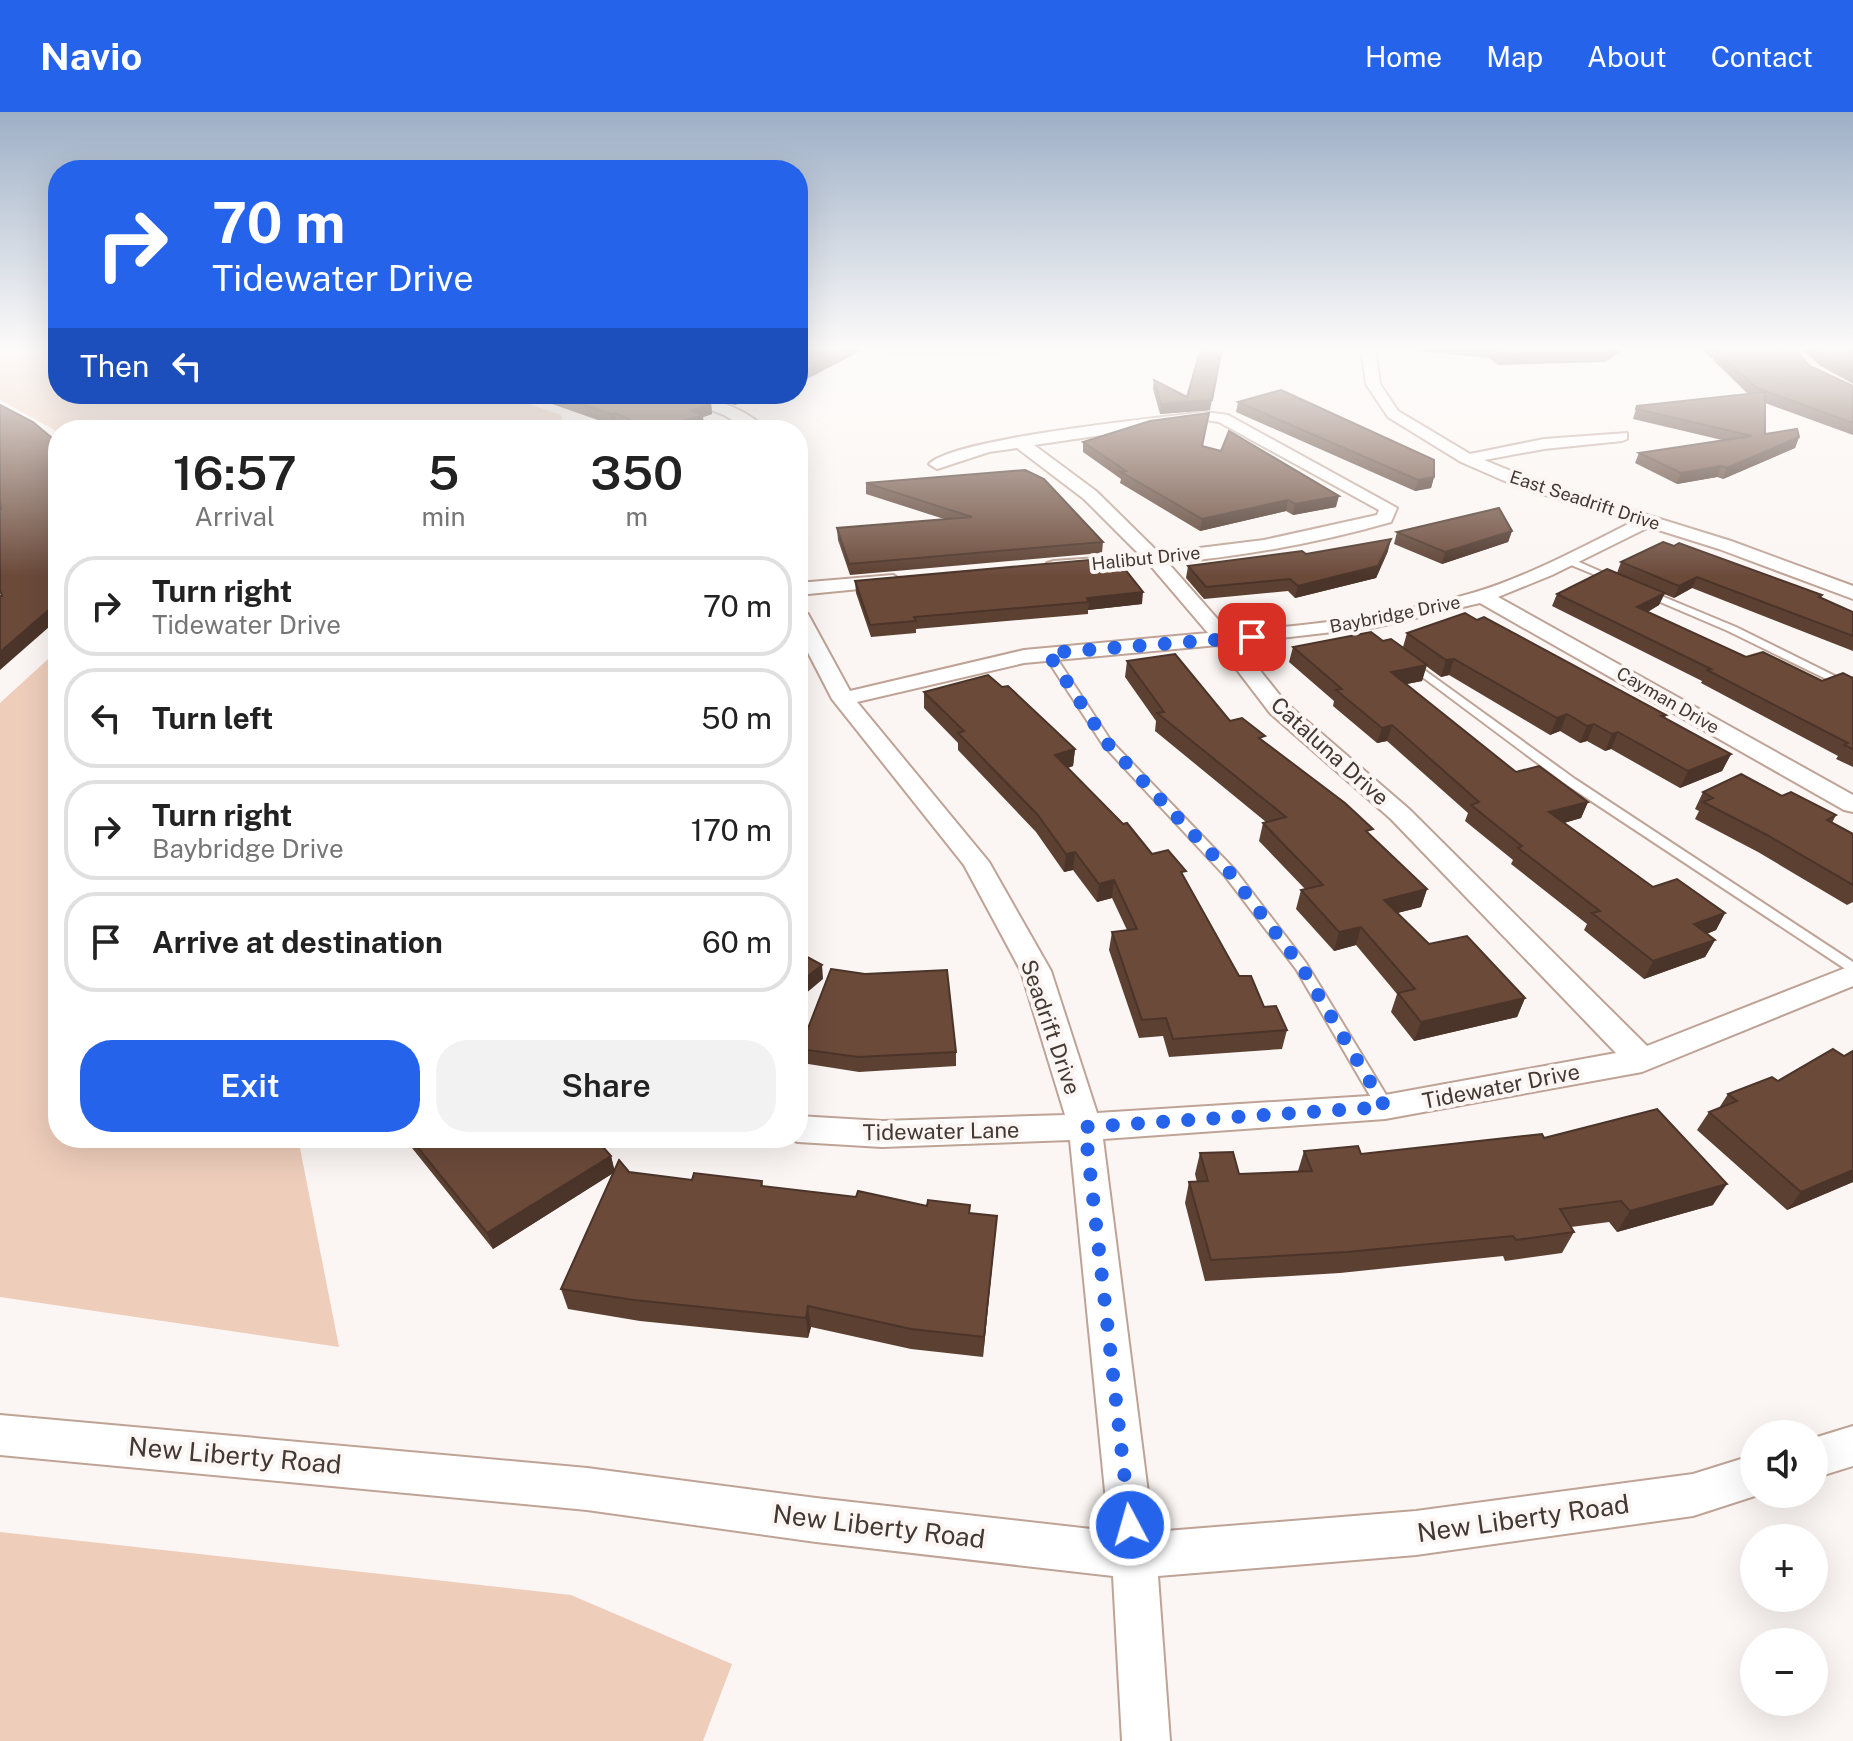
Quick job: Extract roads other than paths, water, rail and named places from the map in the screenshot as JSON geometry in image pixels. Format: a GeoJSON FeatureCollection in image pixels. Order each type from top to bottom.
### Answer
{"type":"FeatureCollection","features":[{"type":"Feature","properties":{"kind":"street","name":"Halibut Drive"},"geometry":{"type":"LineString","coordinates":[[1020,442],[1148,424]]}},
{"type":"Feature","properties":{"kind":"street","name":"Halibut Drive"},"geometry":{"type":"LineString","coordinates":[[1033,569],[1246,547],[1349,530],[1385,518],[1388,508],[1234,424]]}},
{"type":"Feature","properties":{"kind":"street","name":"East Seadrift Drive"},"geometry":{"type":"LineString","coordinates":[[1409,424],[1467,459],[1522,482],[1725,545],[1851,591]]}},
{"type":"Feature","properties":{"kind":"street"},"geometry":{"type":"LineString","coordinates":[[1467,459],[1544,444],[1622,436]]}},
{"type":"Feature","properties":{"kind":"street"},"geometry":{"type":"LineString","coordinates":[[937,464],[954,456],[1020,442]]}},
{"type":"Feature","properties":{"kind":"street","name":"Cataluna Drive"},"geometry":{"type":"LineString","coordinates":[[1020,442],[1090,495],[1153,557],[1225,640],[1278,708],[1400,814],[1642,1060]]}},
{"type":"Feature","properties":{"kind":"street","name":"Baybridge Drive"},"geometry":{"type":"LineString","coordinates":[[843,699],[961,669],[1048,653],[1366,628],[1482,596],[1569,561],[1648,521]]}},
{"type":"Feature","properties":{"kind":"street"},"geometry":{"type":"LineString","coordinates":[[808,588],[909,580]]}},
{"type":"Feature","properties":{"kind":"street","name":"Cayman Drive"},"geometry":{"type":"LineString","coordinates":[[1482,596],[1853,805]]}},
{"type":"Feature","properties":{"kind":"street","name":"Seadrift Drive"},"geometry":{"type":"LineString","coordinates":[[808,633],[843,699],[976,862],[1036,971],[1085,1127],[1134,1556],[1146,1741]]}},
{"type":"Feature","properties":{"kind":"street","name":"Tidewater Drive"},"geometry":{"type":"LineString","coordinates":[[1085,1127],[1385,1107],[1642,1060],[1853,972]]}},
{"type":"Feature","properties":{"kind":"street","name":"Tidewater Lane"},"geometry":{"type":"LineString","coordinates":[[808,1130],[882,1134],[1085,1127]]}},
{"type":"Feature","properties":{"kind":"street","name":"New Liberty Road"},"geometry":{"type":"LineString","coordinates":[[0,1435],[587,1489],[816,1520],[1134,1556],[1416,1533],[1693,1495],[1740,1480]]}},
{"type":"Feature","properties":{"kind":"street"},"geometry":{"type":"LineString","coordinates":[[1828,1454],[1853,1446]]}},
{"type":"Feature","properties":{"kind":"lane"},"geometry":{"type":"LineString","coordinates":[[1569,561],[1624,583]]}},
{"type":"Feature","properties":{"kind":"lane"},"geometry":{"type":"LineString","coordinates":[[1637,589],[1732,629],[1853,689]]}},
{"type":"Feature","properties":{"kind":"lane"},"geometry":{"type":"LineString","coordinates":[[1395,651],[1571,782],[1853,972]]}},
{"type":"Feature","properties":{"kind":"lane"},"geometry":{"type":"LineString","coordinates":[[1048,653],[1107,743],[1230,873],[1301,966],[1385,1107]]}}]}
